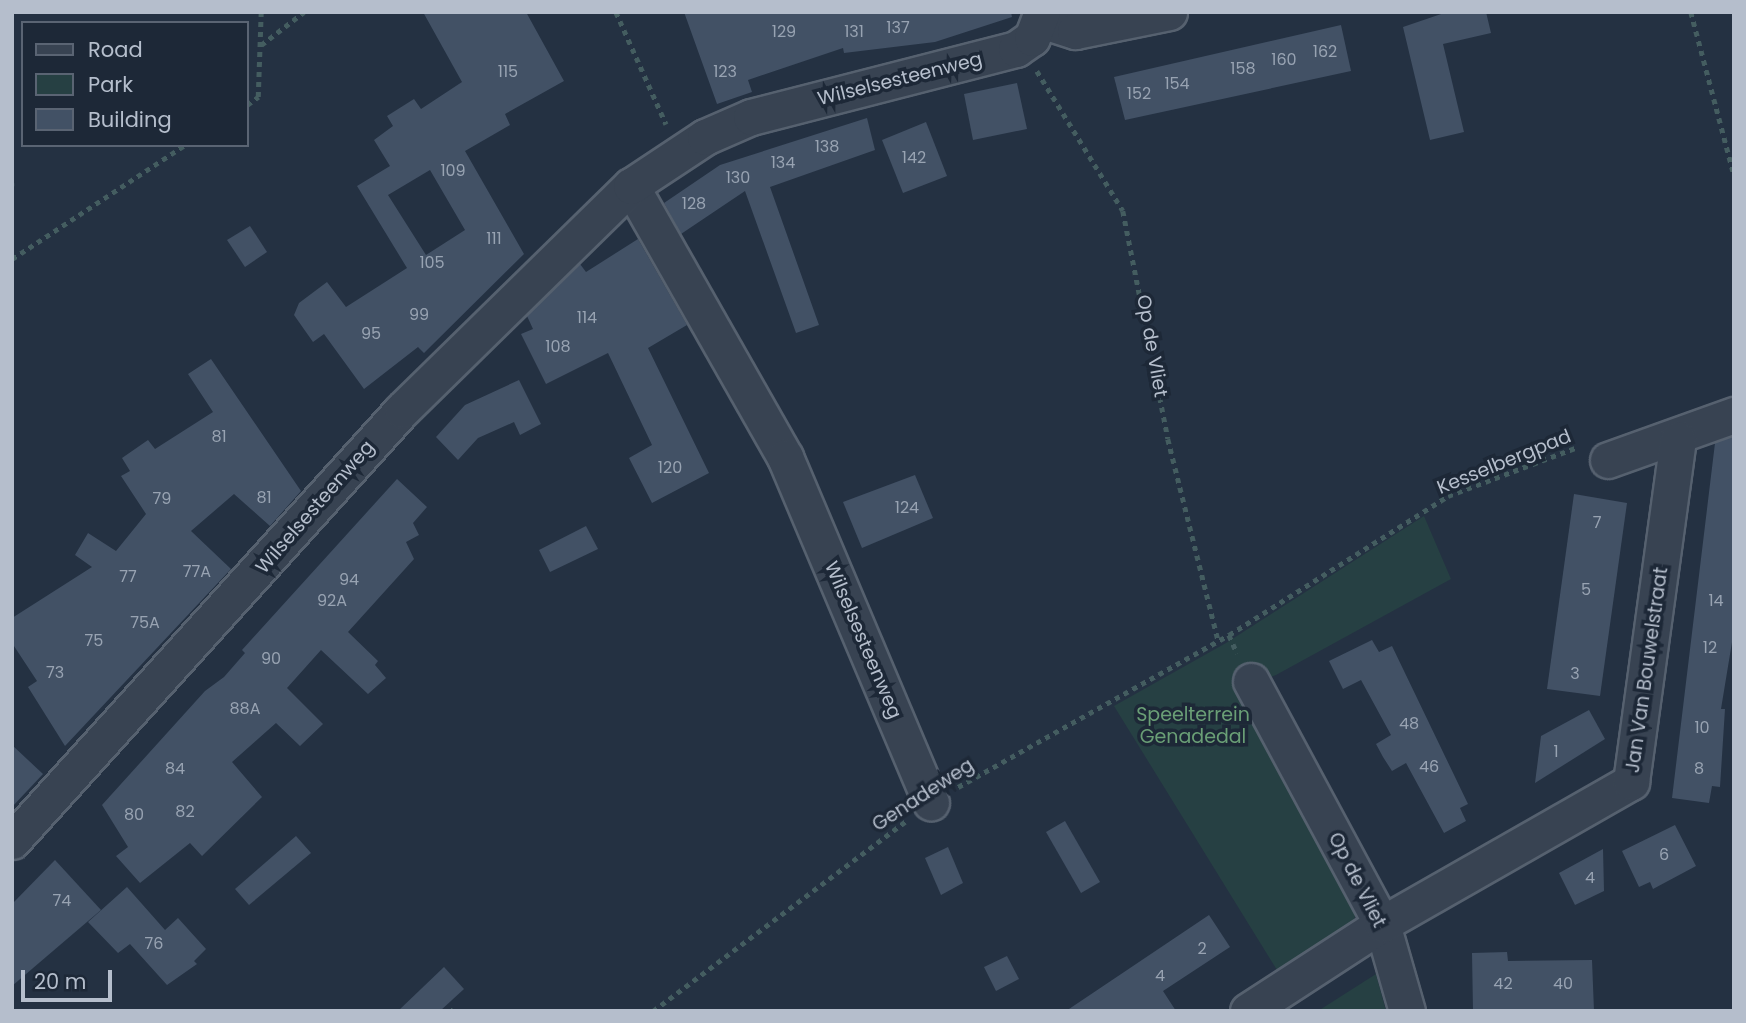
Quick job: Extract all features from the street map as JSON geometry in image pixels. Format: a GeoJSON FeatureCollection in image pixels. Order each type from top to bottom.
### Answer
{"type":"FeatureCollection","features":[{"type":"Feature","properties":{"kind":"street","name":"Wilselsesteenweg"},"geometry":{"type":"LineString","coordinates":[[12,841],[402,410],[631,186],[681,153],[751,117],[1016,49],[1032,38],[1042,16],[1074,31],[1169,12]]}},
{"type":"Feature","properties":{"kind":"street","name":"Wilselsesteenweg"},"geometry":{"type":"LineString","coordinates":[[631,186],[785,457],[931,802]]}},
{"type":"Feature","properties":{"kind":"street"},"geometry":{"type":"LineString","coordinates":[[1597,452],[1678,439],[1734,415]]}},
{"type":"Feature","properties":{"kind":"street","name":"Jan Van Bouwelstraat"},"geometry":{"type":"LineString","coordinates":[[1382,924],[1631,782],[1678,439]]}},
{"type":"Feature","properties":{"kind":"street","name":"Op de Vliet"},"geometry":{"type":"LineString","coordinates":[[1251,681],[1382,924],[1407,1011]]}},
{"type":"Feature","properties":{"kind":"street"},"geometry":{"type":"LineString","coordinates":[[1248,1011],[1382,924]]}},
{"type":"Feature","properties":{"kind":"path"},"geometry":{"type":"LineString","coordinates":[[248,103],[258,97],[261,12]]}},
{"type":"Feature","properties":{"kind":"path"},"geometry":{"type":"LineString","coordinates":[[260,46],[304,12]]}},
{"type":"Feature","properties":{"kind":"path"},"geometry":{"type":"LineString","coordinates":[[616,12],[681,153]]}},
{"type":"Feature","properties":{"kind":"path"},"geometry":{"type":"LineString","coordinates":[[1690,12],[1734,175]]}},
{"type":"Feature","properties":{"kind":"path","name":"Op de Vliet"},"geometry":{"type":"LineString","coordinates":[[1037,72],[1123,211],[1168,439],[1218,640]]}},
{"type":"Feature","properties":{"kind":"path"},"geometry":{"type":"LineString","coordinates":[[12,258],[183,147]]}},
{"type":"Feature","properties":{"kind":"path","name":"Kesselbergpad"},"geometry":{"type":"LineString","coordinates":[[1229,635],[1448,496],[1597,452]]}},
{"type":"Feature","properties":{"kind":"path","name":"Genadeweg"},"geometry":{"type":"LineString","coordinates":[[653,1011],[931,802],[1229,635]]}},
{"type":"Feature","properties":{"kind":"green space","name":"Speelterrein Genadedal"},"geometry":{"type":"Polygon","coordinates":[[[1424,516],[1451,579],[1276,675],[1237,690],[1357,906],[1354,921],[1277,970],[1114,706],[1226,643],[1424,516]]]}},
{"type":"Feature","properties":{"kind":"green space"},"geometry":{"type":"Polygon","coordinates":[[[1376,974],[1386,1011],[1318,1011],[1376,974]]]}},
{"type":"Feature","properties":{"kind":"building"},"geometry":{"type":"Polygon","coordinates":[[[423,12],[526,12],[564,81],[505,114],[510,125],[465,151],[524,254],[424,353],[418,347],[364,389],[324,334],[313,342],[294,315],[299,303],[327,282],[346,307],[407,268],[357,186],[390,166],[374,140],[393,126],[387,116],[414,99],[421,109],[462,82],[423,12]],[[430,170],[388,195],[426,255],[465,230],[430,170]]]}},
{"type":"Feature","properties":{"kind":"building"},"geometry":{"type":"Polygon","coordinates":[[[684,12],[1011,12],[1012,17],[935,42],[844,53],[843,48],[748,80],[752,92],[717,104],[684,12]]]}},
{"type":"Feature","properties":{"kind":"building"},"geometry":{"type":"Polygon","coordinates":[[[1447,12],[1486,12],[1491,33],[1443,44],[1464,132],[1430,140],[1403,27],[1447,12]]]}},
{"type":"Feature","properties":{"kind":"building"},"geometry":{"type":"Polygon","coordinates":[[[1341,25],[1351,71],[1125,120],[1114,77],[1341,25]]]}},
{"type":"Feature","properties":{"kind":"building"},"geometry":{"type":"Polygon","coordinates":[[[1017,83],[1027,129],[973,140],[964,94],[1017,83]]]}},
{"type":"Feature","properties":{"kind":"building"},"geometry":{"type":"Polygon","coordinates":[[[867,118],[875,150],[770,187],[819,325],[796,333],[745,191],[681,234],[664,203],[720,165],[867,118]]]}},
{"type":"Feature","properties":{"kind":"building"},"geometry":{"type":"Polygon","coordinates":[[[926,122],[947,176],[903,193],[882,140],[926,122]]]}},
{"type":"Feature","properties":{"kind":"building"},"geometry":{"type":"Polygon","coordinates":[[[250,226],[267,252],[245,267],[227,240],[250,226]]]}},
{"type":"Feature","properties":{"kind":"building"},"geometry":{"type":"Polygon","coordinates":[[[638,239],[687,325],[648,348],[709,473],[652,503],[629,458],[652,445],[608,353],[546,384],[521,334],[533,329],[527,316],[580,264],[586,272],[638,239]]]}},
{"type":"Feature","properties":{"kind":"building"},"geometry":{"type":"Polygon","coordinates":[[[211,359],[301,491],[270,526],[234,494],[191,531],[231,569],[65,746],[28,687],[37,681],[12,643],[12,618],[92,567],[75,555],[88,533],[116,551],[146,514],[121,476],[130,471],[122,458],[148,440],[155,449],[213,412],[188,374],[211,359]]]}},
{"type":"Feature","properties":{"kind":"building"},"geometry":{"type":"Polygon","coordinates":[[[519,380],[541,424],[520,435],[514,422],[478,438],[458,460],[436,437],[465,405],[519,380]]]}},
{"type":"Feature","properties":{"kind":"building"},"geometry":{"type":"Polygon","coordinates":[[[1734,436],[1734,630],[1721,709],[1725,709],[1720,787],[1712,786],[1709,803],[1672,798],[1715,443],[1734,436]]]}},
{"type":"Feature","properties":{"kind":"building"},"geometry":{"type":"Polygon","coordinates":[[[915,475],[933,518],[862,548],[843,502],[915,475]]]}},
{"type":"Feature","properties":{"kind":"building"},"geometry":{"type":"Polygon","coordinates":[[[397,479],[427,507],[413,523],[419,535],[406,542],[414,559],[348,632],[378,661],[375,665],[386,678],[368,694],[321,650],[287,688],[323,724],[300,746],[276,723],[232,762],[262,797],[202,856],[190,843],[140,883],[116,856],[128,847],[102,805],[205,691],[224,677],[245,653],[242,650],[397,479]]]}},
{"type":"Feature","properties":{"kind":"building"},"geometry":{"type":"Polygon","coordinates":[[[1574,494],[1627,503],[1600,696],[1547,689],[1574,494]]]}},
{"type":"Feature","properties":{"kind":"building"},"geometry":{"type":"Polygon","coordinates":[[[586,526],[598,549],[550,572],[539,550],[586,526]]]}},
{"type":"Feature","properties":{"kind":"building"},"geometry":{"type":"Polygon","coordinates":[[[1372,640],[1379,652],[1392,646],[1468,804],[1460,808],[1466,821],[1444,833],[1406,763],[1392,771],[1383,757],[1376,744],[1391,735],[1361,680],[1343,689],[1329,661],[1372,640]]]}},
{"type":"Feature","properties":{"kind":"building"},"geometry":{"type":"Polygon","coordinates":[[[1589,710],[1605,739],[1535,783],[1541,736],[1589,710]]]}},
{"type":"Feature","properties":{"kind":"building"},"geometry":{"type":"Polygon","coordinates":[[[12,745],[43,774],[12,807],[12,745]]]}},
{"type":"Feature","properties":{"kind":"building"},"geometry":{"type":"Polygon","coordinates":[[[1065,821],[1100,882],[1081,893],[1046,832],[1065,821]]]}},
{"type":"Feature","properties":{"kind":"building"},"geometry":{"type":"Polygon","coordinates":[[[1675,825],[1696,866],[1653,889],[1650,882],[1639,887],[1622,851],[1675,825]]]}},
{"type":"Feature","properties":{"kind":"building"},"geometry":{"type":"Polygon","coordinates":[[[296,836],[311,853],[249,905],[235,889],[296,836]]]}},
{"type":"Feature","properties":{"kind":"building"},"geometry":{"type":"Polygon","coordinates":[[[948,847],[963,883],[941,895],[925,858],[948,847]]]}},
{"type":"Feature","properties":{"kind":"building"},"geometry":{"type":"Polygon","coordinates":[[[1603,849],[1604,891],[1575,905],[1559,873],[1603,849]]]}},
{"type":"Feature","properties":{"kind":"building"},"geometry":{"type":"Polygon","coordinates":[[[55,860],[101,910],[12,986],[12,904],[55,860]]]}},
{"type":"Feature","properties":{"kind":"building"},"geometry":{"type":"Polygon","coordinates":[[[127,887],[165,930],[178,918],[206,949],[194,961],[197,964],[167,985],[130,944],[118,953],[88,922],[127,887]]]}},
{"type":"Feature","properties":{"kind":"building"},"geometry":{"type":"Polygon","coordinates":[[[1209,915],[1230,947],[1163,991],[1176,1011],[1066,1011],[1209,915]]]}},
{"type":"Feature","properties":{"kind":"building"},"geometry":{"type":"Polygon","coordinates":[[[1507,952],[1508,961],[1592,960],[1594,1011],[1473,1011],[1472,953],[1507,952]]]}},
{"type":"Feature","properties":{"kind":"building"},"geometry":{"type":"Polygon","coordinates":[[[1007,956],[1019,979],[996,991],[984,967],[1007,956]]]}},
{"type":"Feature","properties":{"kind":"building"},"geometry":{"type":"Polygon","coordinates":[[[444,967],[464,989],[440,1011],[398,1011],[444,967]]]}}]}
